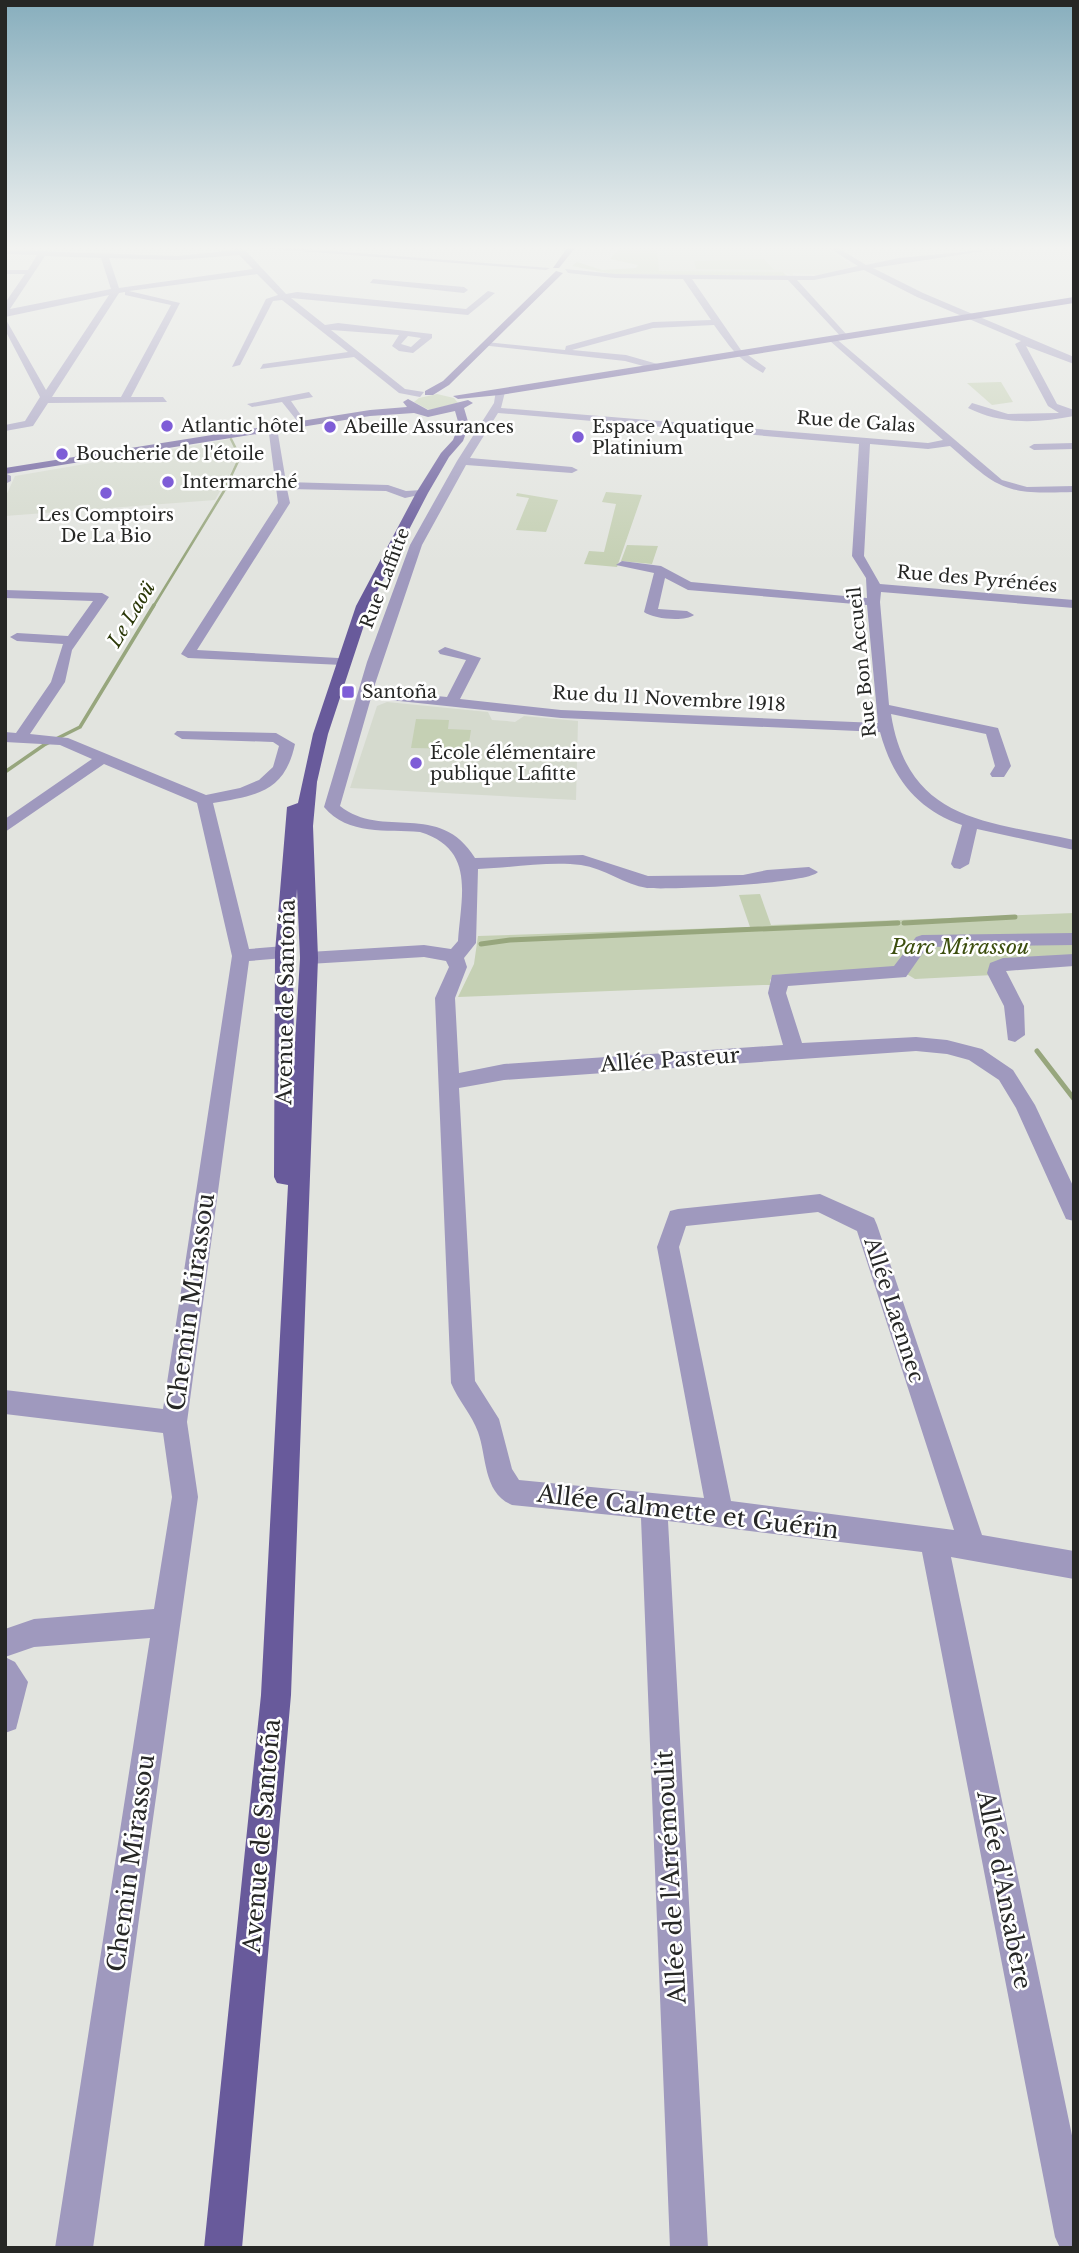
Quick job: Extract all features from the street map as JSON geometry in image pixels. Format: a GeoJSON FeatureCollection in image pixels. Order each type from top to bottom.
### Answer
{"type":"FeatureCollection","features":[{"type":"Feature","properties":{"kind":"main road"},"geometry":{"type":"LineString","coordinates":[[411,406],[424,393],[446,383],[477,353]]}},
{"type":"Feature","properties":{"kind":"main road"},"geometry":{"type":"LineString","coordinates":[[5,476],[411,406],[432,413],[458,400],[746,353]]}},
{"type":"Feature","properties":{"kind":"main road"},"geometry":{"type":"LineString","coordinates":[[446,383],[458,400]]}},
{"type":"Feature","properties":{"kind":"main road"},"geometry":{"type":"LineString","coordinates":[[424,393],[458,400]]}},
{"type":"Feature","properties":{"kind":"main road","name":"Avenue de Santoña"},"geometry":{"type":"LineString","coordinates":[[286,1423],[284,952],[298,784],[309,737],[338,662],[369,594],[422,493],[445,455],[458,441],[464,425],[458,400]]}},
{"type":"Feature","properties":{"kind":"main road","name":"Avenue de Santoña"},"geometry":{"type":"LineString","coordinates":[[432,413],[449,425],[445,455]]}},
{"type":"Feature","properties":{"kind":"main road","name":"Avenue de Santoña"},"geometry":{"type":"LineString","coordinates":[[223,2248],[276,1695],[286,1423],[309,958],[306,842],[308,785],[319,737],[369,594]]}},
{"type":"Feature","properties":{"kind":"main road"},"geometry":{"type":"LineString","coordinates":[[284,952],[298,953],[296,1012],[303,1076]]}},
{"type":"Feature","properties":{"kind":"street"},"geometry":{"type":"LineString","coordinates":[[23,353],[43,398]]}},
{"type":"Feature","properties":{"kind":"street"},"geometry":{"type":"LineString","coordinates":[[5,428],[29,424],[74,353]]}},
{"type":"Feature","properties":{"kind":"street"},"geometry":{"type":"LineString","coordinates":[[125,399],[149,353]]}},
{"type":"Feature","properties":{"kind":"street"},"geometry":{"type":"LineString","coordinates":[[240,353],[251,364]]}},
{"type":"Feature","properties":{"kind":"street"},"geometry":{"type":"LineString","coordinates":[[235,365],[240,353]]}},
{"type":"Feature","properties":{"kind":"street"},"geometry":{"type":"LineString","coordinates":[[577,353],[626,358],[658,367]]}},
{"type":"Feature","properties":{"kind":"street"},"geometry":{"type":"LineString","coordinates":[[856,353],[998,482],[1012,488],[1074,489]]}},
{"type":"Feature","properties":{"kind":"street"},"geometry":{"type":"LineString","coordinates":[[1025,353],[1068,429]]}},
{"type":"Feature","properties":{"kind":"street"},"geometry":{"type":"LineString","coordinates":[[1057,353],[1074,361]]}},
{"type":"Feature","properties":{"kind":"street"},"geometry":{"type":"LineString","coordinates":[[242,376],[228,373],[228,369],[235,365],[251,364],[263,368],[357,354],[402,391],[424,393]]}},
{"type":"Feature","properties":{"kind":"street"},"geometry":{"type":"LineString","coordinates":[[741,354],[750,364],[758,364],[763,370]]}},
{"type":"Feature","properties":{"kind":"street"},"geometry":{"type":"LineString","coordinates":[[254,375],[262,372],[263,368]]}},
{"type":"Feature","properties":{"kind":"street","name":"Rue Laffitte"},"geometry":{"type":"LineString","coordinates":[[469,863],[461,850],[439,830],[425,826],[362,825],[343,819],[332,807],[365,693],[416,545],[462,461],[494,410],[500,393]]}},
{"type":"Feature","properties":{"kind":"street"},"geometry":{"type":"LineString","coordinates":[[252,404],[309,395]]}},
{"type":"Feature","properties":{"kind":"street"},"geometry":{"type":"LineString","coordinates":[[43,398],[163,400]]}},
{"type":"Feature","properties":{"kind":"street"},"geometry":{"type":"LineString","coordinates":[[285,399],[302,424]]}},
{"type":"Feature","properties":{"kind":"street"},"geometry":{"type":"LineString","coordinates":[[972,406],[997,416],[1068,429]]}},
{"type":"Feature","properties":{"kind":"street","name":"Rue de Galas"},"geometry":{"type":"LineString","coordinates":[[494,410],[928,446],[953,442]]}},
{"type":"Feature","properties":{"kind":"street"},"geometry":{"type":"LineString","coordinates":[[272,428],[284,503],[188,654],[338,662]]}},
{"type":"Feature","properties":{"kind":"street"},"geometry":{"type":"LineString","coordinates":[[1034,447],[1068,429]]}},
{"type":"Feature","properties":{"kind":"street","name":"Rue Bon Accueil"},"geometry":{"type":"LineString","coordinates":[[865,440],[858,556],[870,571],[875,595],[886,728],[894,758],[924,799],[946,813],[971,822],[1074,845]]}},
{"type":"Feature","properties":{"kind":"street"},"geometry":{"type":"LineString","coordinates":[[462,461],[572,470]]}},
{"type":"Feature","properties":{"kind":"street"},"geometry":{"type":"LineString","coordinates":[[282,485],[388,488],[395,492],[422,493]]}},
{"type":"Feature","properties":{"kind":"street"},"geometry":{"type":"LineString","coordinates":[[622,565],[661,570],[688,586]]}},
{"type":"Feature","properties":{"kind":"street"},"geometry":{"type":"LineString","coordinates":[[661,570],[651,612],[687,615]]}},
{"type":"Feature","properties":{"kind":"street","name":"Rue des Pyrénées"},"geometry":{"type":"LineString","coordinates":[[657,584],[1074,604]]}},
{"type":"Feature","properties":{"kind":"street"},"geometry":{"type":"LineString","coordinates":[[5,594],[107,597],[65,650],[58,681],[13,737]]}},
{"type":"Feature","properties":{"kind":"street"},"geometry":{"type":"LineString","coordinates":[[17,637],[72,640]]}},
{"type":"Feature","properties":{"kind":"street"},"geometry":{"type":"LineString","coordinates":[[445,651],[474,658],[452,701]]}},
{"type":"Feature","properties":{"kind":"street","name":"Rue du 11 Novembre 1918"},"geometry":{"type":"LineString","coordinates":[[365,693],[561,714],[886,728]]}},
{"type":"Feature","properties":{"kind":"street"},"geometry":{"type":"LineString","coordinates":[[884,708],[993,732],[1003,766],[998,774]]}},
{"type":"Feature","properties":{"kind":"street"},"geometry":{"type":"LineString","coordinates":[[13,737],[55,740],[204,800],[246,791],[271,781],[281,769],[287,744],[276,738],[182,734]]}},
{"type":"Feature","properties":{"kind":"street"},"geometry":{"type":"LineString","coordinates":[[5,827],[101,759]]}},
{"type":"Feature","properties":{"kind":"street","name":"Chemin Mirassou"},"geometry":{"type":"LineString","coordinates":[[74,2248],[185,1497],[174,1422],[241,956],[204,800]]}},
{"type":"Feature","properties":{"kind":"street"},"geometry":{"type":"LineString","coordinates":[[960,864],[971,822]]}},
{"type":"Feature","properties":{"kind":"street"},"geometry":{"type":"LineString","coordinates":[[454,957],[467,943],[469,863],[583,860],[647,882],[743,881],[767,875],[809,872]]}},
{"type":"Feature","properties":{"kind":"street"},"geometry":{"type":"LineString","coordinates":[[795,1051],[777,993],[779,980],[899,972],[922,941],[1074,939]]}},
{"type":"Feature","properties":{"kind":"street"},"geometry":{"type":"LineString","coordinates":[[309,958],[424,951],[441,952],[454,957],[458,967],[445,998],[449,1082]]}},
{"type":"Feature","properties":{"kind":"street"},"geometry":{"type":"LineString","coordinates":[[241,956],[284,952]]}},
{"type":"Feature","properties":{"kind":"street"},"geometry":{"type":"LineString","coordinates":[[1015,1035],[1014,1006],[996,973],[997,968],[1003,964],[1074,960]]}},
{"type":"Feature","properties":{"kind":"street","name":"Allée Pasteur"},"geometry":{"type":"LineString","coordinates":[[449,1082],[503,1072],[916,1044],[975,1054],[1006,1075],[1025,1105],[1074,1212]]}},
{"type":"Feature","properties":{"kind":"street","name":"Allée Calmette et Guérin"},"geometry":{"type":"LineString","coordinates":[[449,1082],[463,1383],[490,1428],[500,1474],[512,1492],[720,1513],[973,1547],[1074,1565]]}},
{"type":"Feature","properties":{"kind":"street","name":"Allée Laennec"},"geometry":{"type":"LineString","coordinates":[[720,1513],[668,1247],[678,1218],[820,1203],[866,1226],[973,1547]]}},
{"type":"Feature","properties":{"kind":"street"},"geometry":{"type":"LineString","coordinates":[[5,1402],[174,1422]]}},
{"type":"Feature","properties":{"kind":"street","name":"Allée de l'Arrémoulit"},"geometry":{"type":"LineString","coordinates":[[654,1507],[689,2248]]}},
{"type":"Feature","properties":{"kind":"street","name":"Allée d'Ansabère"},"geometry":{"type":"LineString","coordinates":[[934,1542],[1074,2237]]}},
{"type":"Feature","properties":{"kind":"street"},"geometry":{"type":"LineString","coordinates":[[5,1643],[34,1633],[166,1622]]}},
{"type":"Feature","properties":{"kind":"street"},"geometry":{"type":"LineString","coordinates":[[5,1672],[13,1682],[5,1718]]}},
{"type":"Feature","properties":{"kind":"shaded area"},"geometry":{"type":"Polygon","coordinates":[[[231,439],[240,456],[215,500],[5,516],[5,498],[15,476],[231,439]]]}},
{"type":"Feature","properties":{"kind":"shaded area"},"geometry":{"type":"Polygon","coordinates":[[[387,702],[488,712],[492,720],[515,722],[524,716],[578,721],[576,800],[350,788],[377,706],[387,702]]]}},
{"type":"Feature","properties":{"kind":"green space"},"geometry":{"type":"Polygon","coordinates":[[[1001,382],[1013,402],[992,405],[967,383],[1001,382]]]}},
{"type":"Feature","properties":{"kind":"green space"},"geometry":{"type":"Polygon","coordinates":[[[437,394],[454,398],[458,403],[429,410],[414,402],[419,398],[437,394]]]}},
{"type":"Feature","properties":{"kind":"green space"},"geometry":{"type":"Polygon","coordinates":[[[606,492],[642,495],[617,567],[584,564],[589,551],[604,552],[616,504],[602,502],[606,492]]]}},
{"type":"Feature","properties":{"kind":"green space"},"geometry":{"type":"Polygon","coordinates":[[[517,493],[558,500],[546,532],[516,530],[529,498],[516,496],[517,493]]]}},
{"type":"Feature","properties":{"kind":"green space"},"geometry":{"type":"Polygon","coordinates":[[[627,545],[658,546],[652,564],[621,561],[627,545]]]}},
{"type":"Feature","properties":{"kind":"green space"},"geometry":{"type":"Polygon","coordinates":[[[416,719],[449,720],[448,729],[471,730],[468,749],[411,748],[416,719]]]}},
{"type":"Feature","properties":{"kind":"green space","name":"Parc Mirassou"},"geometry":{"type":"Polygon","coordinates":[[[760,894],[771,925],[1074,913],[1074,956],[1003,961],[993,975],[915,979],[895,967],[776,975],[770,980],[770,985],[458,997],[474,964],[478,936],[750,927],[739,895],[760,894]]]}},
{"type":"Feature","properties":{"kind":"waterway","name":"Le Laoü"},"geometry":{"type":"LineString","coordinates":[[153,607],[224,491],[240,457],[231,439]]}},
{"type":"Feature","properties":{"kind":"waterway","name":"Le Laoü"},"geometry":{"type":"LineString","coordinates":[[5,772],[44,745],[80,727],[154,605]]}},
{"type":"Feature","properties":{"kind":"waterway"},"geometry":{"type":"LineString","coordinates":[[904,923],[1015,917]]}},
{"type":"Feature","properties":{"kind":"waterway"},"geometry":{"type":"LineString","coordinates":[[481,944],[510,940],[898,923]]}},
{"type":"Feature","properties":{"kind":"waterway"},"geometry":{"type":"LineString","coordinates":[[1037,1051],[1074,1099]]}},
{"type":"Feature","properties":{"kind":"place","name":"Atlantic hôtel"},"geometry":{"type":"Point","coordinates":[167,426]}},
{"type":"Feature","properties":{"kind":"place","name":"Abeille Assurances"},"geometry":{"type":"Point","coordinates":[330,427]}},
{"type":"Feature","properties":{"kind":"place","name":"Espace Aquatique Platinium"},"geometry":{"type":"Point","coordinates":[578,437]}},
{"type":"Feature","properties":{"kind":"place","name":"Boucherie de l'étoile"},"geometry":{"type":"Point","coordinates":[62,454]}},
{"type":"Feature","properties":{"kind":"place","name":"Intermarché"},"geometry":{"type":"Point","coordinates":[168,482]}},
{"type":"Feature","properties":{"kind":"place","name":"Les Comptoirs De La Bio"},"geometry":{"type":"Point","coordinates":[106,493]}},
{"type":"Feature","properties":{"kind":"place","name":"Santoña"},"geometry":{"type":"Point","coordinates":[348,692]}},
{"type":"Feature","properties":{"kind":"place","name":"École élémentaire publique Lafitte"},"geometry":{"type":"Point","coordinates":[416,763]}}]}
